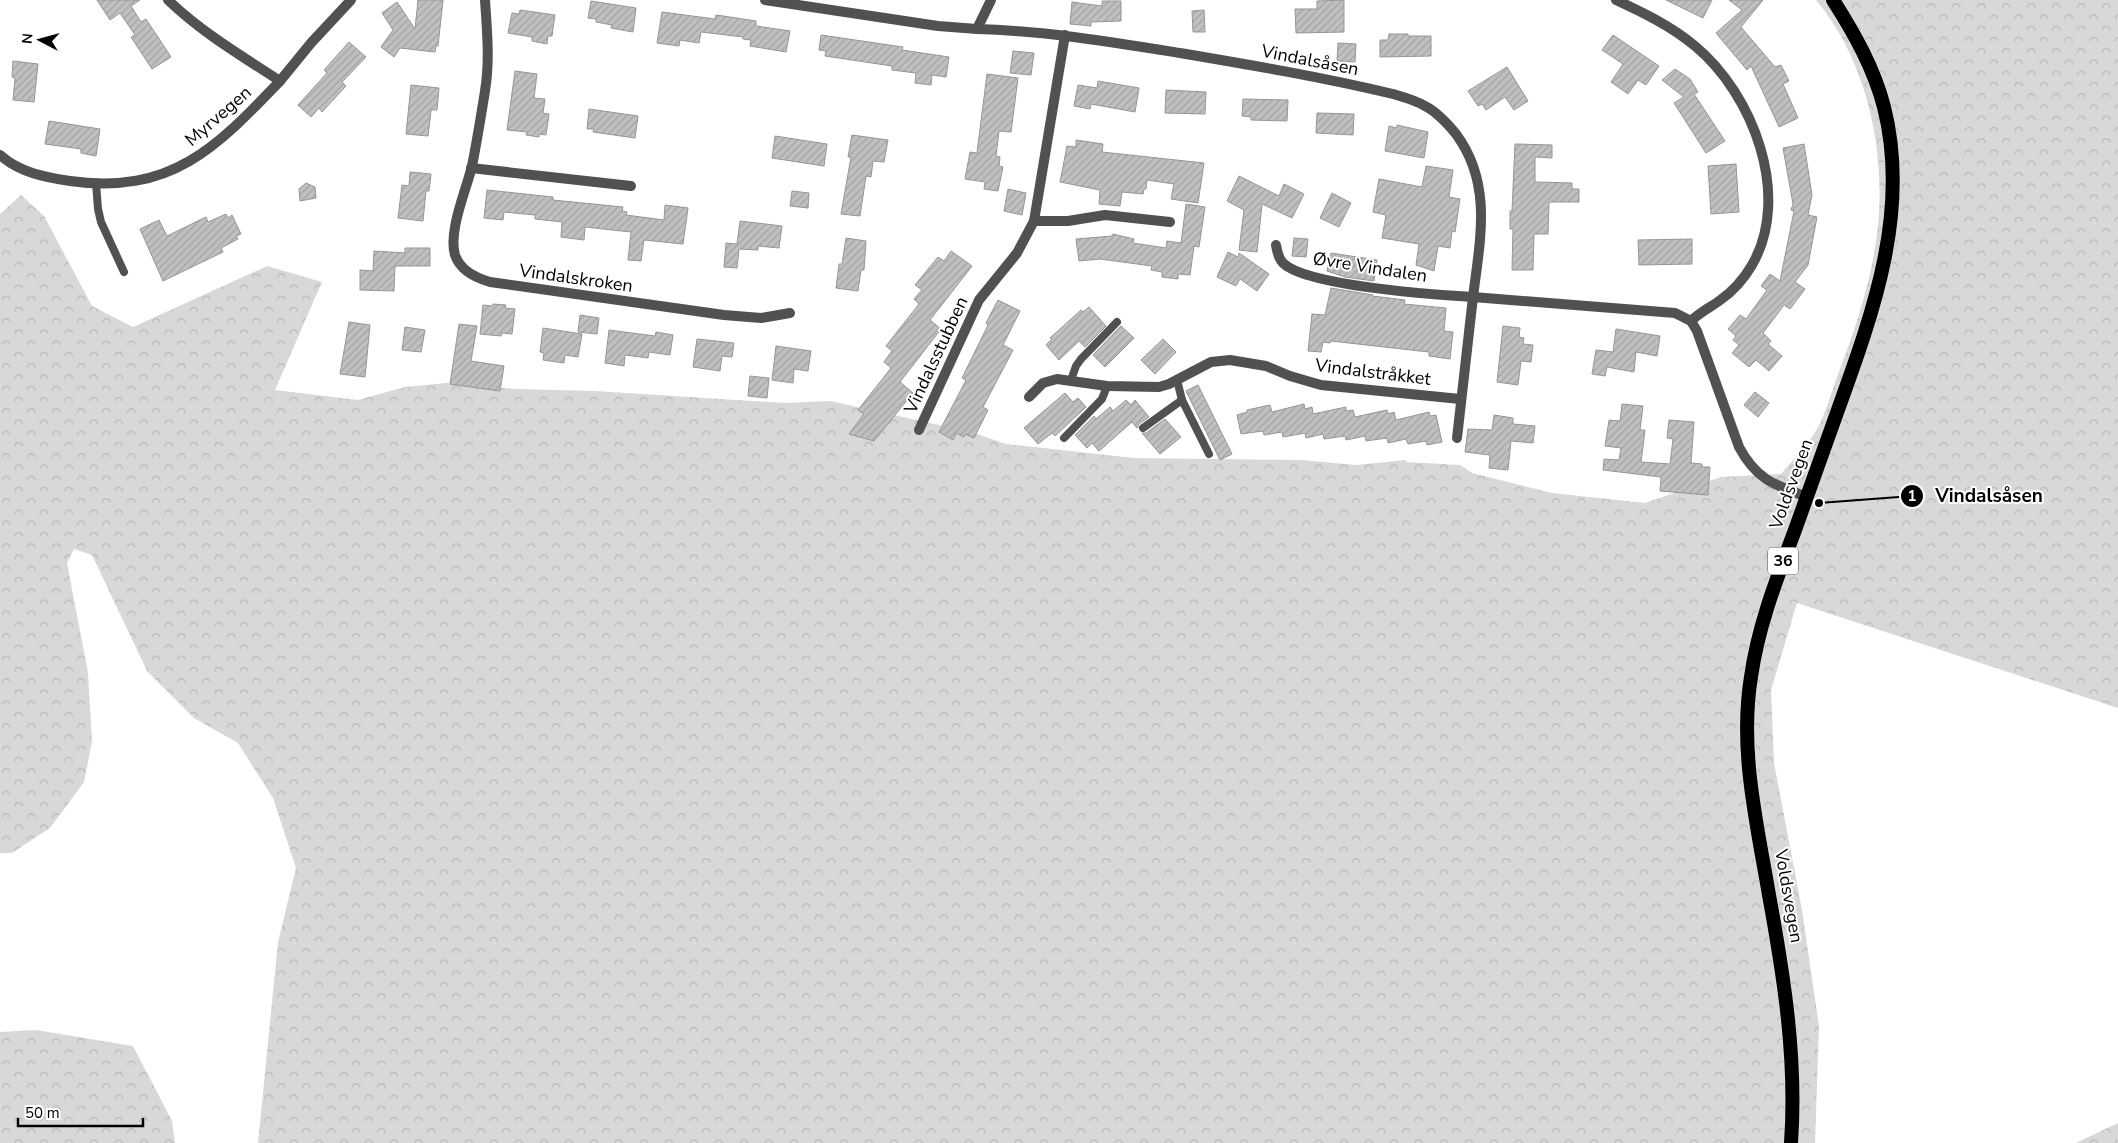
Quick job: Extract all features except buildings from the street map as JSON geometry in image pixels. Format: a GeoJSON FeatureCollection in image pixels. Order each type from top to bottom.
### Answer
{"type":"FeatureCollection","features":[{"type":"Feature","properties":{"kind":"highway","name":"Voldsvegen"},"geometry":{"type":"LineString","coordinates":[[1792,1143],[1793,1090],[1789,1017],[1751,784],[1747,730],[1750,679],[1761,628],[1771,594],[1807,497],[1873,306],[1885,262],[1893,215],[1893,169],[1884,108],[1864,54],[1833,0]]}},
{"type":"Feature","properties":{"kind":"street"},"geometry":{"type":"LineString","coordinates":[[168,0],[182,14],[208,33],[280,81]]}},
{"type":"Feature","properties":{"kind":"street","name":"Myrvegen"},"geometry":{"type":"LineString","coordinates":[[0,155],[18,168],[34,174],[58,179],[96,183],[130,181],[158,175],[181,167],[222,138],[280,81],[311,43],[351,0]]}},
{"type":"Feature","properties":{"kind":"street","name":"Vindalskroken"},"geometry":{"type":"LineString","coordinates":[[485,0],[487,40],[486,88],[471,168],[457,221],[454,247],[459,263],[472,275],[480,279],[724,315],[761,318],[790,313]]}},
{"type":"Feature","properties":{"kind":"street","name":"Vindalsåsen"},"geometry":{"type":"LineString","coordinates":[[765,0],[938,26],[1025,30],[1065,35],[1234,62],[1345,83],[1393,94],[1426,106],[1449,125],[1470,155],[1480,191],[1481,234],[1470,337],[1460,398],[1457,438]]}},
{"type":"Feature","properties":{"kind":"street"},"geometry":{"type":"LineString","coordinates":[[977,29],[991,0]]}},
{"type":"Feature","properties":{"kind":"street"},"geometry":{"type":"LineString","coordinates":[[1616,0],[1646,14],[1696,47],[1727,81],[1754,129],[1761,149],[1768,196],[1768,215],[1758,252],[1743,278],[1691,321]]}},
{"type":"Feature","properties":{"kind":"street","name":"Vindalsstubben"},"geometry":{"type":"LineString","coordinates":[[919,430],[978,300],[1017,253],[1034,221],[1065,35]]}},
{"type":"Feature","properties":{"kind":"street"},"geometry":{"type":"LineString","coordinates":[[471,168],[631,186]]}},
{"type":"Feature","properties":{"kind":"street"},"geometry":{"type":"LineString","coordinates":[[1034,221],[1068,221],[1105,215],[1170,222]]}},
{"type":"Feature","properties":{"kind":"street","name":"Øvre Vindalen"},"geometry":{"type":"LineString","coordinates":[[1276,245],[1279,258],[1283,263],[1318,278],[1394,290],[1473,297]]}},
{"type":"Feature","properties":{"kind":"street"},"geometry":{"type":"LineString","coordinates":[[1473,297],[1675,313],[1691,321],[1697,331],[1739,447],[1747,462],[1769,482],[1807,497]]}},
{"type":"Feature","properties":{"kind":"street","name":"Vindalstråkket"},"geometry":{"type":"LineString","coordinates":[[1029,397],[1043,383],[1049,381],[1072,380],[1107,386],[1146,388],[1169,384],[1211,362],[1238,361],[1266,366],[1290,376],[1321,385],[1460,398]]}},
{"type":"Feature","properties":{"kind":"lane"},"geometry":{"type":"LineString","coordinates":[[96,183],[101,222],[124,272]]}},
{"type":"Feature","properties":{"kind":"lane"},"geometry":{"type":"LineString","coordinates":[[1072,380],[1076,366],[1081,359],[1116,322]]}},
{"type":"Feature","properties":{"kind":"lane"},"geometry":{"type":"LineString","coordinates":[[1176,380],[1182,400],[1209,454]]}},
{"type":"Feature","properties":{"kind":"lane"},"geometry":{"type":"LineString","coordinates":[[1064,438],[1102,399],[1107,386]]}},
{"type":"Feature","properties":{"kind":"lane"},"geometry":{"type":"LineString","coordinates":[[1143,428],[1182,400]]}},
{"type":"Feature","properties":{"kind":"green space"},"geometry":{"type":"Polygon","coordinates":[[[1816,0],[2118,0],[2118,708],[1797,603],[1771,690],[1774,763],[1802,910],[1819,1026],[1815,1143],[258,1143],[278,942],[296,868],[273,798],[238,743],[194,718],[147,671],[92,555],[74,549],[67,563],[88,673],[92,742],[84,782],[50,828],[12,853],[0,853],[0,214],[21,195],[44,216],[92,306],[133,327],[267,266],[322,282],[275,390],[358,400],[405,387],[446,383],[515,389],[595,391],[785,403],[830,401],[971,432],[1006,444],[1134,458],[1302,460],[1356,465],[1406,460],[1406,462],[1460,465],[1472,473],[1552,493],[1645,503],[1721,477],[1781,474],[1805,447],[1821,422],[1850,341],[1864,298],[1874,254],[1880,188],[1877,154],[1872,120],[1863,87],[1851,56],[1835,27],[1816,0]]]}},
{"type":"Feature","properties":{"kind":"green space"},"geometry":{"type":"Polygon","coordinates":[[[36,1030],[133,1046],[172,1121],[175,1143],[0,1143],[0,1032],[36,1030]]]}},
{"type":"Feature","properties":{"kind":"green space"},"geometry":{"type":"Polygon","coordinates":[[[2118,1123],[2118,1143],[2076,1143],[2118,1123]]]}},
{"type":"Feature","properties":{"kind":"place","name":"Vindalsåsen"},"geometry":{"type":"Point","coordinates":[1819,503]}}]}
